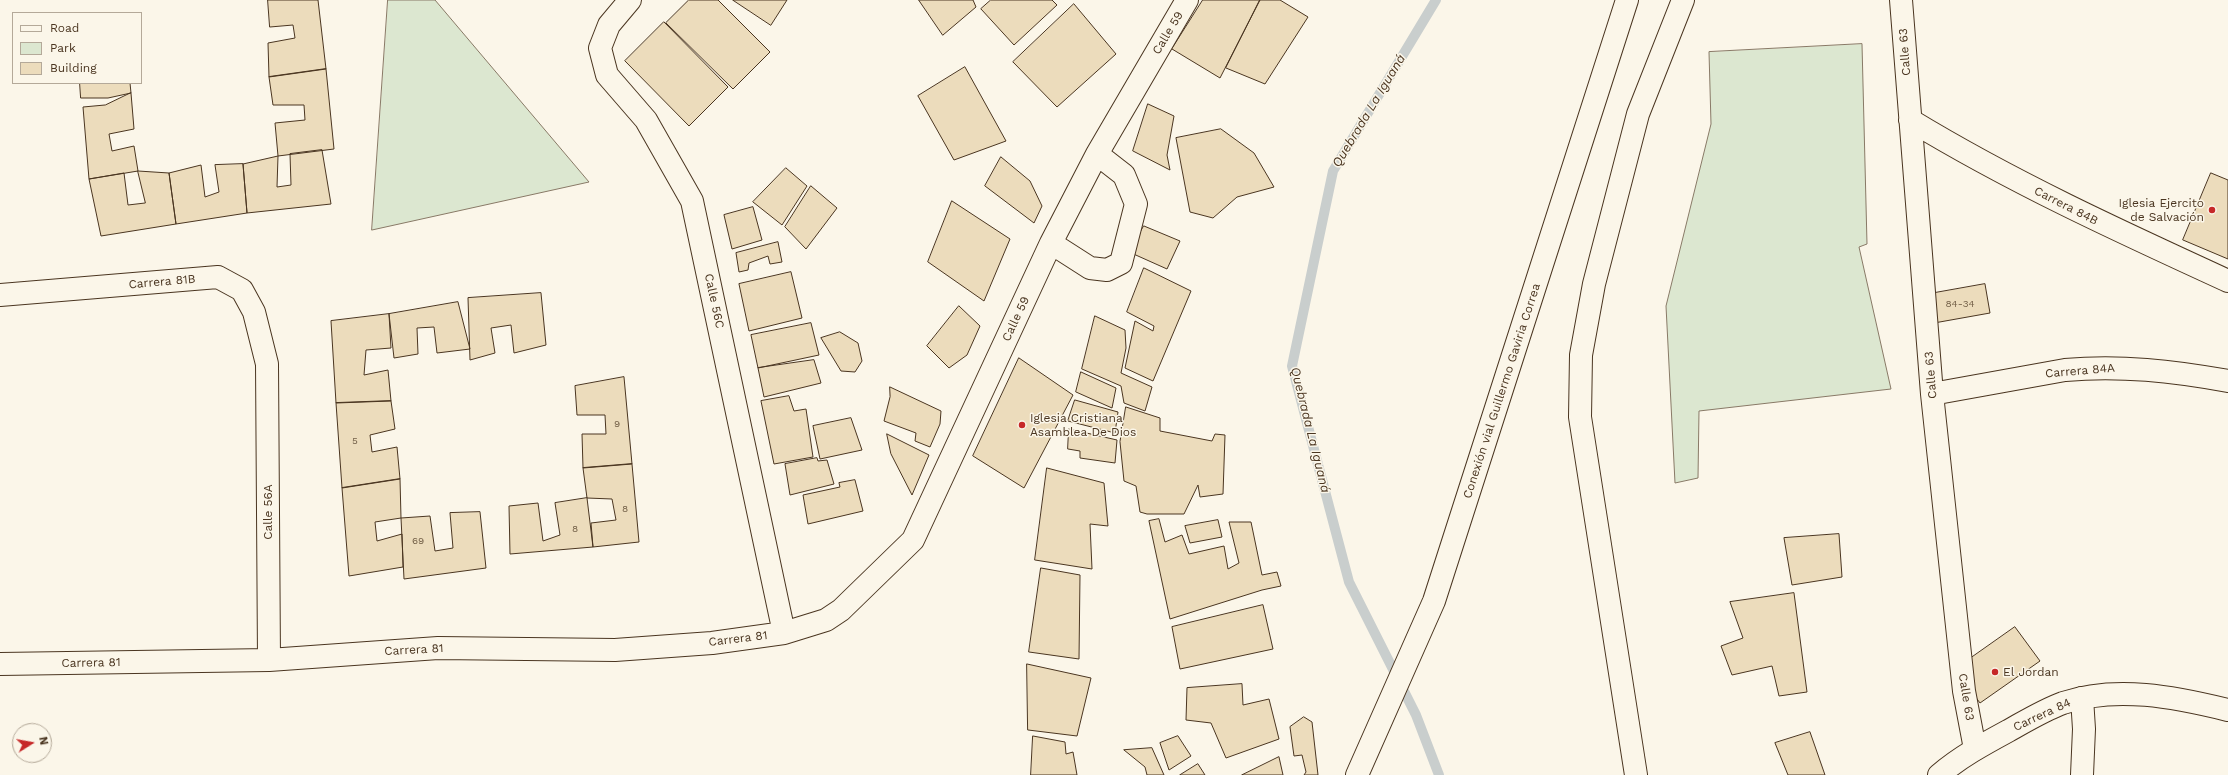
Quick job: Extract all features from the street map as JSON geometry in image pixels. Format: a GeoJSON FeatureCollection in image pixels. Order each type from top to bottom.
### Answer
{"type":"FeatureCollection","features":[{"type":"Feature","properties":{"kind":"main road","name":"Calle 56C"},"geometry":{"type":"LineString","coordinates":[[630,0],[609,25],[600,48],[607,75],[646,120],[692,201],[784,633]]}},
{"type":"Feature","properties":{"kind":"main road","name":"Calle 59"},"geometry":{"type":"LineString","coordinates":[[826,620],[841,610],[913,540],[1051,243],[1097,154],[1188,0]]}},
{"type":"Feature","properties":{"kind":"main road","name":"Conexión vial Guillermo Gaviria Correa"},"geometry":{"type":"LineString","coordinates":[[1357,775],[1434,601],[1627,0]]}},
{"type":"Feature","properties":{"kind":"main road"},"geometry":{"type":"LineString","coordinates":[[1636,775],[1580,417],[1581,355],[1594,284],[1638,114],[1683,0]]}},
{"type":"Feature","properties":{"kind":"main road","name":"Calle 63"},"geometry":{"type":"LineString","coordinates":[[1901,0],[1932,394],[1964,691],[1974,749]]}},
{"type":"Feature","properties":{"kind":"main road","name":"Carrera 84B"},"geometry":{"type":"LineString","coordinates":[[1910,120],[1976,160],[2089,218],[2228,280]]}},
{"type":"Feature","properties":{"kind":"main road"},"geometry":{"type":"LineString","coordinates":[[1051,243],[1090,268],[1107,270],[1121,263],[1136,204],[1124,175],[1097,154]]}},
{"type":"Feature","properties":{"kind":"main road","name":"Carrera 81B"},"geometry":{"type":"LineString","coordinates":[[0,295],[218,277],[242,290],[254,312],[267,364]]}},
{"type":"Feature","properties":{"kind":"main road","name":"Calle 56A"},"geometry":{"type":"LineString","coordinates":[[267,364],[269,660]]}},
{"type":"Feature","properties":{"kind":"main road","name":"Carrera 84A"},"geometry":{"type":"LineString","coordinates":[[1932,394],[2065,370],[2086,368],[2136,368],[2228,380]]}},
{"type":"Feature","properties":{"kind":"main road","name":"Carrera 81"},"geometry":{"type":"LineString","coordinates":[[0,664],[269,660],[438,648],[615,650],[712,643],[784,633],[826,620]]}},
{"type":"Feature","properties":{"kind":"main road","name":"Carrera 84"},"geometry":{"type":"LineString","coordinates":[[1939,775],[1974,749],[2046,711],[2082,698],[2098,695],[2144,695],[2177,699],[2228,710]]}},
{"type":"Feature","properties":{"kind":"main road"},"geometry":{"type":"LineString","coordinates":[[2082,698],[2084,729],[2082,775]]}},
{"type":"Feature","properties":{"kind":"green space"},"geometry":{"type":"Polygon","coordinates":[[[388,0],[435,0],[589,182],[372,230],[388,0]]]}},
{"type":"Feature","properties":{"kind":"green space"},"geometry":{"type":"Polygon","coordinates":[[[1862,44],[1867,244],[1859,247],[1891,389],[1699,411],[1698,478],[1675,483],[1666,306],[1711,124],[1709,52],[1862,44]]]}},
{"type":"Feature","properties":{"kind":"building"},"geometry":{"type":"Polygon","coordinates":[[[268,0],[318,0],[326,69],[269,77],[268,43],[295,38],[293,25],[270,27],[268,0]]]}},
{"type":"Feature","properties":{"kind":"building"},"geometry":{"type":"Polygon","coordinates":[[[689,0],[718,0],[770,52],[733,89],[666,23],[689,0]]]}},
{"type":"Feature","properties":{"kind":"building"},"geometry":{"type":"Polygon","coordinates":[[[733,0],[787,0],[771,25],[733,0]]]}},
{"type":"Feature","properties":{"kind":"building"},"geometry":{"type":"Polygon","coordinates":[[[919,0],[973,0],[976,7],[943,35],[919,0]]]}},
{"type":"Feature","properties":{"kind":"building"},"geometry":{"type":"Polygon","coordinates":[[[991,0],[1052,0],[1057,5],[1014,45],[981,9],[991,0]]]}},
{"type":"Feature","properties":{"kind":"building"},"geometry":{"type":"Polygon","coordinates":[[[1203,0],[1260,0],[1220,78],[1172,49],[1203,0]]]}},
{"type":"Feature","properties":{"kind":"building"},"geometry":{"type":"Polygon","coordinates":[[[1260,0],[1280,0],[1308,17],[1265,84],[1226,68],[1260,0]]]}},
{"type":"Feature","properties":{"kind":"building"},"geometry":{"type":"Polygon","coordinates":[[[1074,4],[1116,54],[1057,107],[1013,62],[1074,4]]]}},
{"type":"Feature","properties":{"kind":"building"},"geometry":{"type":"Polygon","coordinates":[[[664,22],[728,87],[689,126],[625,61],[664,22]]]}},
{"type":"Feature","properties":{"kind":"building"},"geometry":{"type":"Polygon","coordinates":[[[965,67],[1006,141],[954,160],[918,96],[965,67]]]}},
{"type":"Feature","properties":{"kind":"building"},"geometry":{"type":"Polygon","coordinates":[[[326,69],[334,149],[278,156],[275,123],[305,120],[304,105],[273,105],[269,77],[326,69]]]}},
{"type":"Feature","properties":{"kind":"building"},"geometry":{"type":"Polygon","coordinates":[[[80,84],[130,84],[131,93],[108,98],[81,98],[80,84]]]}},
{"type":"Feature","properties":{"kind":"building"},"geometry":{"type":"Polygon","coordinates":[[[131,93],[134,129],[109,134],[112,151],[134,146],[138,171],[89,179],[83,107],[105,105],[131,93]]]}},
{"type":"Feature","properties":{"kind":"building"},"geometry":{"type":"Polygon","coordinates":[[[1148,104],[1174,116],[1167,155],[1170,170],[1133,151],[1148,104]]]}},
{"type":"Feature","properties":{"kind":"building"},"geometry":{"type":"Polygon","coordinates":[[[1221,129],[1254,153],[1274,187],[1237,197],[1213,218],[1190,212],[1176,138],[1221,129]]]}},
{"type":"Feature","properties":{"kind":"building"},"geometry":{"type":"Polygon","coordinates":[[[322,150],[331,204],[247,213],[243,164],[278,156],[277,187],[291,185],[290,154],[322,150]]]}},
{"type":"Feature","properties":{"kind":"building"},"geometry":{"type":"Polygon","coordinates":[[[1001,157],[1030,181],[1042,206],[1034,223],[985,186],[1001,157]]]}},
{"type":"Feature","properties":{"kind":"building"},"geometry":{"type":"Polygon","coordinates":[[[243,164],[247,213],[176,224],[169,173],[201,165],[205,197],[219,192],[215,165],[243,164]]]}},
{"type":"Feature","properties":{"kind":"building"},"geometry":{"type":"Polygon","coordinates":[[[786,168],[807,186],[782,225],[753,202],[786,168]]]}},
{"type":"Feature","properties":{"kind":"building"},"geometry":{"type":"Polygon","coordinates":[[[138,171],[169,173],[176,224],[101,236],[89,179],[124,173],[128,205],[145,203],[138,171]]]}},
{"type":"Feature","properties":{"kind":"building","name":"Iglesia Ejercito de Salvación"},"geometry":{"type":"Polygon","coordinates":[[[2211,173],[2228,180],[2228,259],[2183,240],[2211,173]]]}},
{"type":"Feature","properties":{"kind":"building"},"geometry":{"type":"Polygon","coordinates":[[[811,186],[837,208],[806,249],[785,227],[811,186]]]}},
{"type":"Feature","properties":{"kind":"building"},"geometry":{"type":"Polygon","coordinates":[[[952,201],[1010,239],[984,301],[928,262],[952,201]]]}},
{"type":"Feature","properties":{"kind":"building"},"geometry":{"type":"Polygon","coordinates":[[[753,207],[762,240],[732,249],[724,215],[753,207]]]}},
{"type":"Feature","properties":{"kind":"building"},"geometry":{"type":"Polygon","coordinates":[[[1144,226],[1180,241],[1167,269],[1129,252],[1144,226]]]}},
{"type":"Feature","properties":{"kind":"building"},"geometry":{"type":"Polygon","coordinates":[[[778,242],[782,262],[770,264],[768,256],[749,263],[748,270],[739,272],[736,253],[778,242]]]}},
{"type":"Feature","properties":{"kind":"building"},"geometry":{"type":"Polygon","coordinates":[[[1144,268],[1191,291],[1153,381],[1125,368],[1135,321],[1153,331],[1154,326],[1127,312],[1144,268]]]}},
{"type":"Feature","properties":{"kind":"building"},"geometry":{"type":"Polygon","coordinates":[[[791,272],[802,318],[749,331],[739,284],[791,272]]]}},
{"type":"Feature","properties":{"kind":"building"},"geometry":{"type":"Polygon","coordinates":[[[1985,284],[1990,313],[1934,323],[1929,294],[1985,284]]]}},
{"type":"Feature","properties":{"kind":"building"},"geometry":{"type":"Polygon","coordinates":[[[541,293],[546,345],[514,353],[511,325],[491,328],[495,353],[470,360],[468,298],[541,293]]]}},
{"type":"Feature","properties":{"kind":"building"},"geometry":{"type":"Polygon","coordinates":[[[458,302],[470,349],[437,353],[434,327],[417,328],[418,354],[394,358],[389,314],[458,302]]]}},
{"type":"Feature","properties":{"kind":"building"},"geometry":{"type":"Polygon","coordinates":[[[959,306],[980,326],[967,355],[949,368],[927,346],[959,306]]]}},
{"type":"Feature","properties":{"kind":"building"},"geometry":{"type":"Polygon","coordinates":[[[389,314],[391,348],[366,350],[364,375],[388,370],[391,401],[336,403],[331,321],[389,314]]]}},
{"type":"Feature","properties":{"kind":"building"},"geometry":{"type":"Polygon","coordinates":[[[1095,316],[1125,330],[1126,348],[1121,373],[1152,387],[1145,411],[1124,403],[1121,386],[1082,369],[1095,316]]]}},
{"type":"Feature","properties":{"kind":"building"},"geometry":{"type":"Polygon","coordinates":[[[811,323],[819,355],[758,368],[751,335],[811,323]]]}},
{"type":"Feature","properties":{"kind":"building"},"geometry":{"type":"Polygon","coordinates":[[[840,332],[858,343],[862,361],[855,372],[841,371],[821,338],[840,332]]]}},
{"type":"Feature","properties":{"kind":"building","name":"Iglesia Cristiana Asamblea De Dios"},"geometry":{"type":"Polygon","coordinates":[[[1019,358],[1073,395],[1024,488],[973,456],[1019,358]]]}},
{"type":"Feature","properties":{"kind":"building"},"geometry":{"type":"Polygon","coordinates":[[[814,360],[821,383],[764,397],[758,368],[814,360]]]}},
{"type":"Feature","properties":{"kind":"building"},"geometry":{"type":"Polygon","coordinates":[[[1081,372],[1116,388],[1112,408],[1076,392],[1081,372]]]}},
{"type":"Feature","properties":{"kind":"building"},"geometry":{"type":"Polygon","coordinates":[[[624,377],[632,464],[583,468],[582,434],[606,434],[605,415],[577,415],[575,386],[624,377]]]}},
{"type":"Feature","properties":{"kind":"building"},"geometry":{"type":"Polygon","coordinates":[[[890,387],[941,411],[940,424],[930,447],[915,441],[916,433],[884,421],[890,397],[890,387]]]}},
{"type":"Feature","properties":{"kind":"building"},"geometry":{"type":"Polygon","coordinates":[[[789,396],[794,411],[806,409],[813,457],[774,464],[761,401],[789,396]]]}},
{"type":"Feature","properties":{"kind":"building"},"geometry":{"type":"Polygon","coordinates":[[[1075,400],[1118,412],[1115,433],[1068,421],[1075,400]]]}},
{"type":"Feature","properties":{"kind":"building"},"geometry":{"type":"Polygon","coordinates":[[[391,401],[395,429],[370,435],[372,452],[397,447],[400,479],[342,488],[336,403],[391,401]]]}},
{"type":"Feature","properties":{"kind":"building"},"geometry":{"type":"Polygon","coordinates":[[[1126,407],[1160,418],[1160,431],[1212,441],[1215,434],[1225,435],[1223,494],[1200,497],[1198,485],[1184,514],[1147,514],[1140,512],[1136,486],[1124,481],[1120,442],[1126,407]]]}},
{"type":"Feature","properties":{"kind":"building"},"geometry":{"type":"Polygon","coordinates":[[[851,418],[862,450],[820,459],[813,426],[851,418]]]}},
{"type":"Feature","properties":{"kind":"building"},"geometry":{"type":"Polygon","coordinates":[[[1069,429],[1117,440],[1115,463],[1080,458],[1080,451],[1068,449],[1069,429]]]}},
{"type":"Feature","properties":{"kind":"building"},"geometry":{"type":"Polygon","coordinates":[[[887,434],[929,455],[912,495],[891,454],[887,434]]]}},
{"type":"Feature","properties":{"kind":"building"},"geometry":{"type":"Polygon","coordinates":[[[817,458],[818,461],[827,460],[834,484],[790,495],[785,464],[817,458]]]}},
{"type":"Feature","properties":{"kind":"building"},"geometry":{"type":"Polygon","coordinates":[[[632,464],[639,542],[593,547],[591,523],[616,520],[612,499],[587,498],[583,468],[632,464]]]}},
{"type":"Feature","properties":{"kind":"building"},"geometry":{"type":"Polygon","coordinates":[[[1047,468],[1104,483],[1108,526],[1090,524],[1092,569],[1035,560],[1047,468]]]}},
{"type":"Feature","properties":{"kind":"building"},"geometry":{"type":"Polygon","coordinates":[[[400,479],[401,518],[375,522],[377,541],[402,534],[403,567],[349,576],[342,488],[400,479]]]}},
{"type":"Feature","properties":{"kind":"building"},"geometry":{"type":"Polygon","coordinates":[[[855,480],[863,511],[808,524],[803,495],[840,487],[839,483],[855,480]]]}},
{"type":"Feature","properties":{"kind":"building"},"geometry":{"type":"Polygon","coordinates":[[[587,498],[593,547],[510,554],[509,506],[538,503],[543,541],[560,535],[555,503],[587,498]]]}},
{"type":"Feature","properties":{"kind":"building"},"geometry":{"type":"Polygon","coordinates":[[[480,512],[486,568],[404,579],[401,518],[430,516],[435,551],[453,548],[450,513],[480,512]]]}},
{"type":"Feature","properties":{"kind":"building"},"geometry":{"type":"Polygon","coordinates":[[[1159,519],[1165,542],[1182,535],[1189,554],[1224,546],[1228,569],[1239,563],[1229,522],[1251,522],[1262,575],[1277,572],[1281,586],[1262,590],[1170,619],[1149,521],[1159,519]]]}},
{"type":"Feature","properties":{"kind":"building"},"geometry":{"type":"Polygon","coordinates":[[[1218,520],[1222,537],[1190,543],[1185,526],[1218,520]]]}},
{"type":"Feature","properties":{"kind":"building"},"geometry":{"type":"Polygon","coordinates":[[[1839,534],[1842,577],[1792,585],[1784,538],[1839,534]]]}},
{"type":"Feature","properties":{"kind":"building"},"geometry":{"type":"Polygon","coordinates":[[[1041,568],[1080,575],[1079,659],[1029,652],[1041,568]]]}},
{"type":"Feature","properties":{"kind":"building"},"geometry":{"type":"Polygon","coordinates":[[[1794,593],[1807,692],[1779,696],[1772,666],[1732,675],[1721,646],[1743,638],[1730,602],[1794,593]]]}},
{"type":"Feature","properties":{"kind":"building"},"geometry":{"type":"Polygon","coordinates":[[[1263,605],[1273,649],[1180,669],[1172,627],[1263,605]]]}},
{"type":"Feature","properties":{"kind":"building","name":"El Jordan"},"geometry":{"type":"Polygon","coordinates":[[[2015,627],[2040,661],[1980,703],[1965,683],[1968,660],[2015,627]]]}},
{"type":"Feature","properties":{"kind":"building"},"geometry":{"type":"Polygon","coordinates":[[[1027,664],[1091,678],[1077,736],[1028,730],[1027,664]]]}},
{"type":"Feature","properties":{"kind":"building"},"geometry":{"type":"Polygon","coordinates":[[[1242,684],[1243,705],[1269,699],[1279,739],[1226,758],[1211,723],[1186,720],[1187,688],[1242,684]]]}},
{"type":"Feature","properties":{"kind":"building"},"geometry":{"type":"Polygon","coordinates":[[[1304,717],[1312,722],[1318,775],[1304,775],[1306,772],[1302,755],[1294,756],[1290,727],[1304,717]]]}},
{"type":"Feature","properties":{"kind":"building"},"geometry":{"type":"Polygon","coordinates":[[[1810,732],[1825,775],[1788,775],[1775,743],[1810,732]]]}},
{"type":"Feature","properties":{"kind":"building"},"geometry":{"type":"Polygon","coordinates":[[[1033,736],[1065,742],[1066,754],[1073,752],[1077,775],[1031,775],[1033,736]]]}},
{"type":"Feature","properties":{"kind":"building"},"geometry":{"type":"Polygon","coordinates":[[[1178,736],[1191,756],[1169,770],[1160,743],[1178,736]]]}},
{"type":"Feature","properties":{"kind":"building"},"geometry":{"type":"Polygon","coordinates":[[[1152,748],[1164,775],[1147,775],[1145,767],[1124,750],[1152,748]]]}},
{"type":"Feature","properties":{"kind":"building"},"geometry":{"type":"Polygon","coordinates":[[[1279,757],[1283,775],[1242,775],[1279,757]]]}},
{"type":"Feature","properties":{"kind":"building"},"geometry":{"type":"Polygon","coordinates":[[[1198,764],[1205,775],[1180,775],[1198,764]]]}},
{"type":"Feature","properties":{"kind":"waterway","name":"Quebrada La Iguaná"},"geometry":{"type":"LineString","coordinates":[[1436,0],[1333,171],[1292,366],[1349,582],[1416,715],[1439,775]]}},
{"type":"Feature","properties":{"kind":"place","name":"Iglesia Ejercito de Salvación"},"geometry":{"type":"Point","coordinates":[2212,210]}},
{"type":"Feature","properties":{"kind":"place","name":"Iglesia Cristiana Asamblea De Dios"},"geometry":{"type":"Point","coordinates":[1022,425]}},
{"type":"Feature","properties":{"kind":"place","name":"El Jordan"},"geometry":{"type":"Point","coordinates":[1995,672]}}]}
